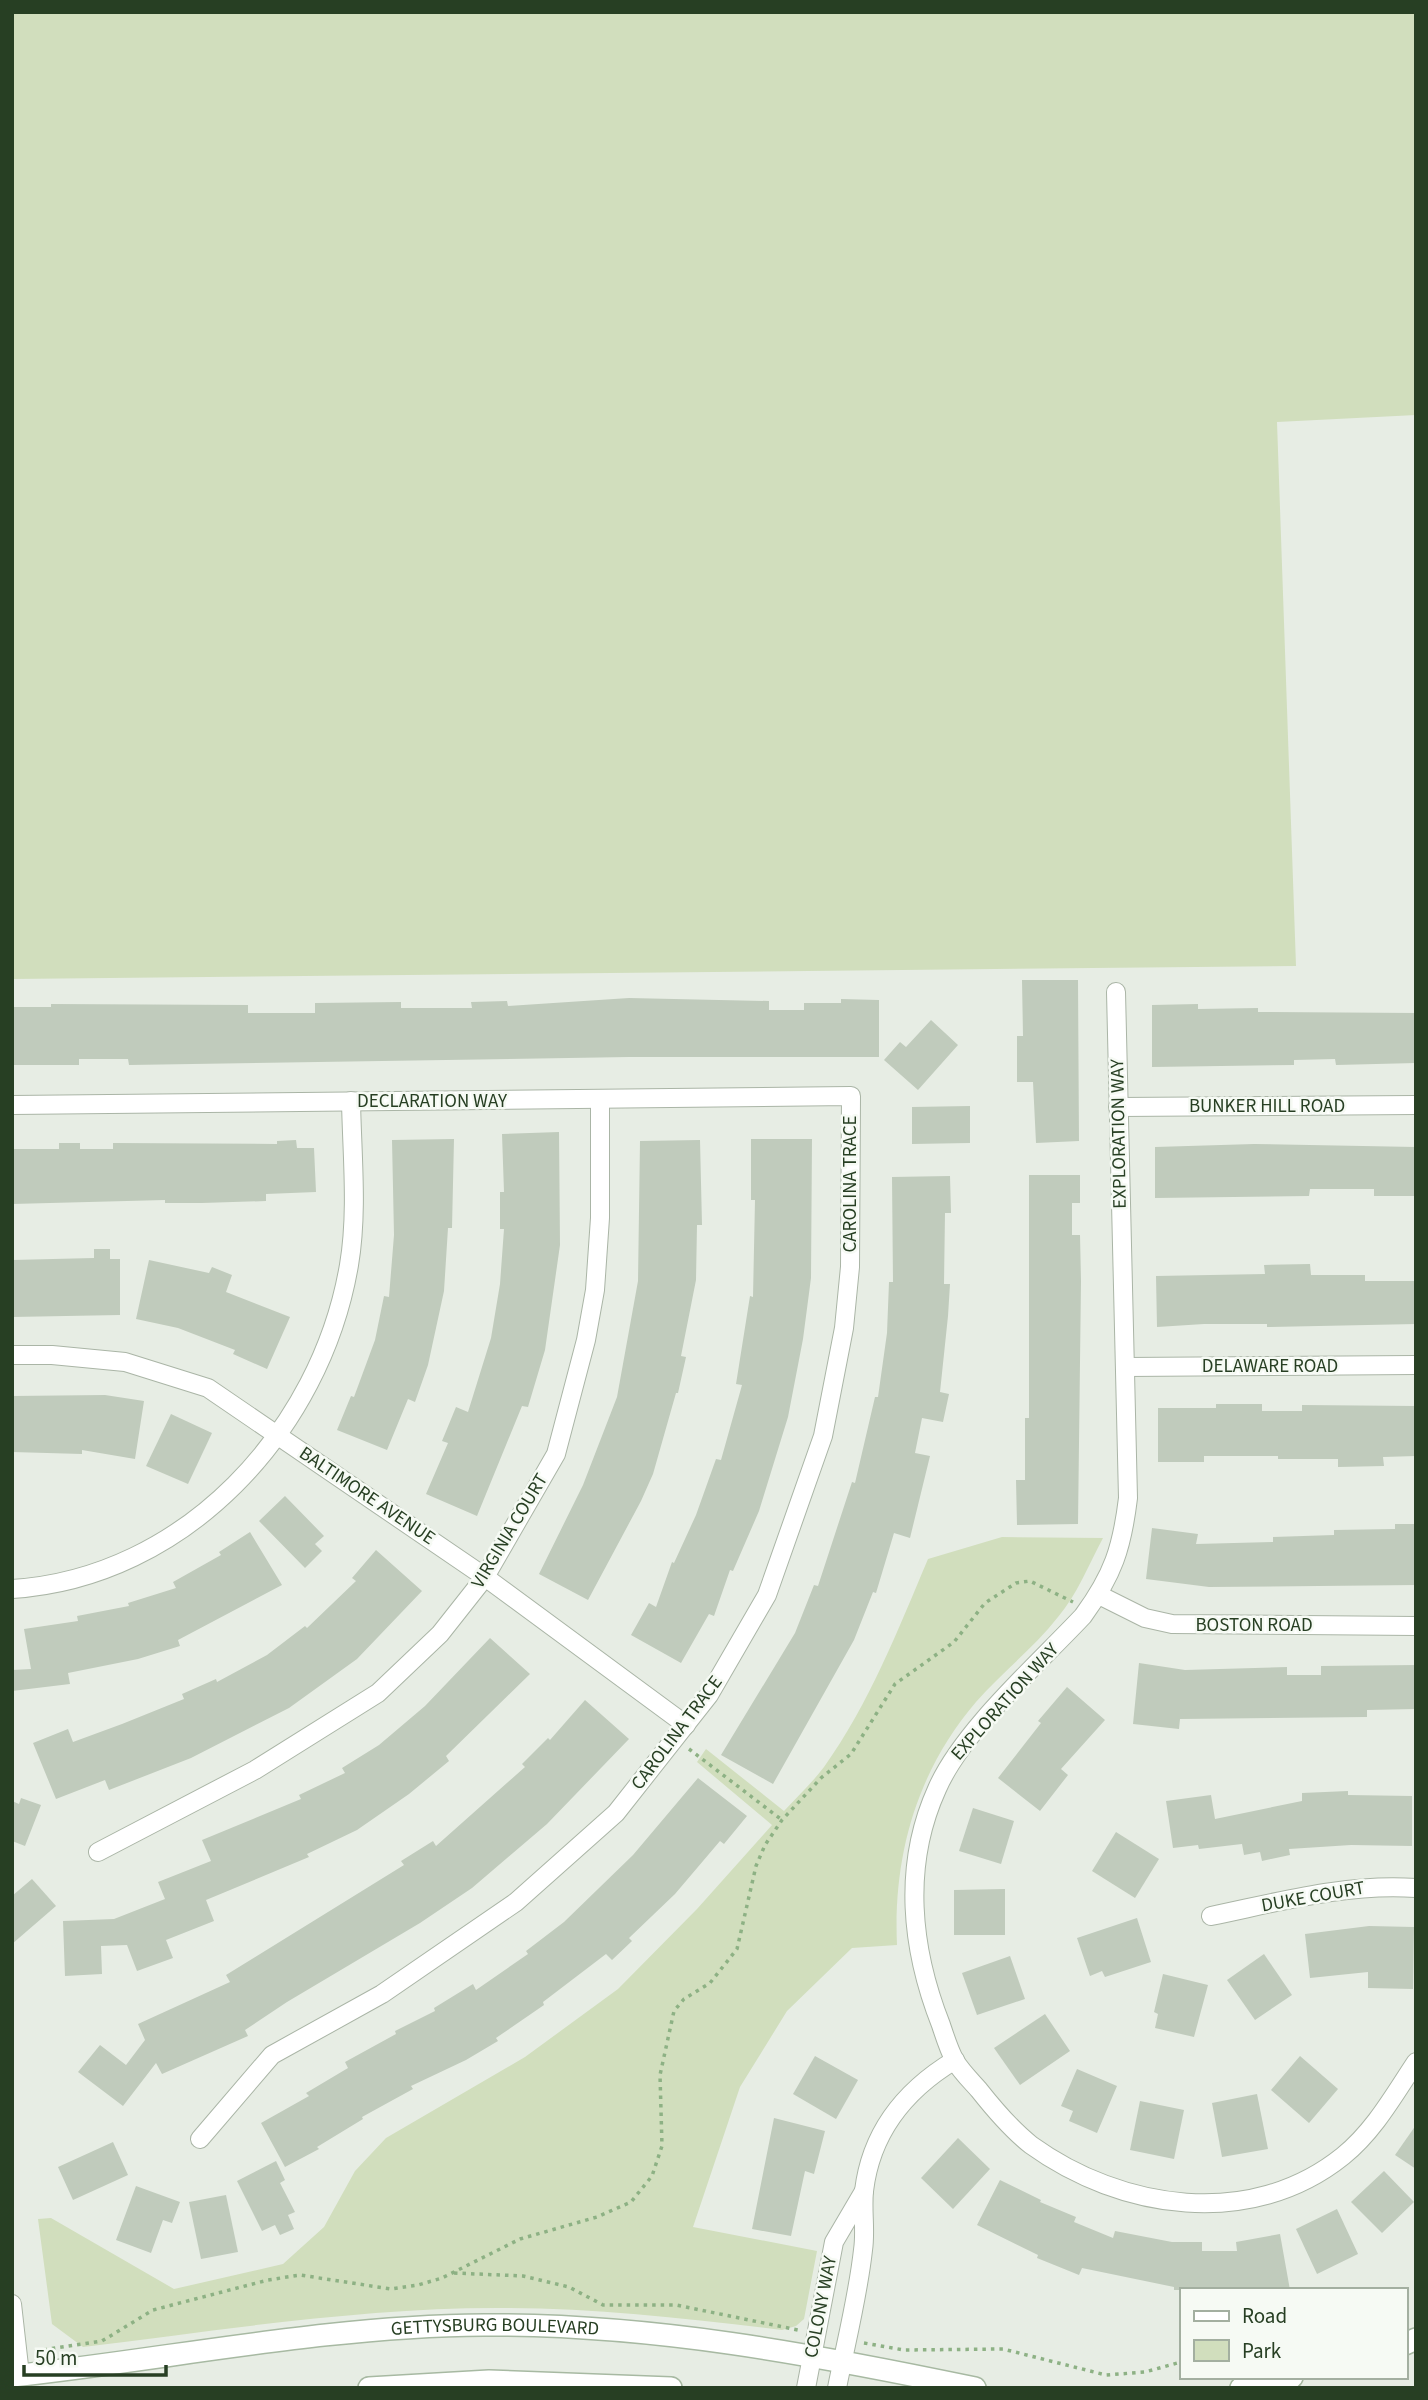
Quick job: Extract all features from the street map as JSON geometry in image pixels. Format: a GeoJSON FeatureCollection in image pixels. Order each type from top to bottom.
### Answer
{"type":"FeatureCollection","features":[{"type":"Feature","properties":{"kind":"street","name":"EXPLORATION WAY"},"geometry":{"type":"LineString","coordinates":[[1116,992],[1128,1498],[1122,1543],[1099,1595],[1087,1611],[954,1754],[935,1791],[923,1836],[913,1894],[915,1940],[930,1998],[955,2060],[989,2103],[1029,2143],[1073,2172],[1132,2195],[1184,2203],[1227,2204],[1271,2195],[1307,2179],[1343,2156],[1373,2125],[1416,2062]]}},
{"type":"Feature","properties":{"kind":"street","name":"DECLARATION WAY"},"geometry":{"type":"LineString","coordinates":[[12,1105],[851,1096]]}},
{"type":"Feature","properties":{"kind":"street","name":"CAROLINA TRACE"},"geometry":{"type":"LineString","coordinates":[[200,2139],[272,2056],[382,1994],[516,1902],[617,1813],[709,1695],[767,1595],[823,1436],[844,1328],[850,1267],[851,1096]]}},
{"type":"Feature","properties":{"kind":"street","name":"VIRGINIA COURT"},"geometry":{"type":"LineString","coordinates":[[98,1852],[255,1770],[378,1693],[440,1634],[485,1577],[556,1454],[586,1340],[595,1290],[600,1218],[600,1099]]}},
{"type":"Feature","properties":{"kind":"street"},"geometry":{"type":"LineString","coordinates":[[12,1589],[49,1583],[102,1569],[170,1537],[235,1487],[278,1435],[316,1374],[330,1340],[344,1290],[351,1234],[351,1101]]}},
{"type":"Feature","properties":{"kind":"street","name":"BUNKER HILL ROAD"},"geometry":{"type":"LineString","coordinates":[[1118,1107],[1416,1105]]}},
{"type":"Feature","properties":{"kind":"street","name":"BALTIMORE AVENUE"},"geometry":{"type":"LineString","coordinates":[[12,1355],[52,1355],[125,1362],[208,1388],[485,1577],[686,1725]]}},
{"type":"Feature","properties":{"kind":"street","name":"DELAWARE ROAD"},"geometry":{"type":"LineString","coordinates":[[1125,1367],[1416,1365]]}},
{"type":"Feature","properties":{"kind":"street","name":"BOSTON ROAD"},"geometry":{"type":"LineString","coordinates":[[1099,1595],[1145,1618],[1172,1624],[1416,1626]]}},
{"type":"Feature","properties":{"kind":"street","name":"DUKE COURT"},"geometry":{"type":"LineString","coordinates":[[1211,1916],[1342,1888],[1384,1885],[1416,1888]]}},
{"type":"Feature","properties":{"kind":"street","name":"COLONY WAY"},"geometry":{"type":"LineString","coordinates":[[806,2388],[834,2242],[864,2191],[884,2125],[926,2078],[955,2060]]}},
{"type":"Feature","properties":{"kind":"street","name":"COLONY WAY"},"geometry":{"type":"LineString","coordinates":[[837,2388],[863,2249],[864,2191]]}},
{"type":"Feature","properties":{"kind":"street"},"geometry":{"type":"LineString","coordinates":[[12,2304],[19,2376]]}},
{"type":"Feature","properties":{"kind":"street","name":"GETTYSBURG BOULEVARD"},"geometry":{"type":"LineString","coordinates":[[19,2376],[345,2333],[483,2325],[660,2333],[812,2354],[975,2388]]}},
{"type":"Feature","properties":{"kind":"street"},"geometry":{"type":"LineString","coordinates":[[1241,2388],[1283,2379]]}},
{"type":"Feature","properties":{"kind":"street"},"geometry":{"type":"LineString","coordinates":[[369,2388],[489,2381],[671,2388]]}},
{"type":"Feature","properties":{"kind":"path"},"geometry":{"type":"LineString","coordinates":[[19,2376],[102,2341],[153,2310],[268,2280],[300,2275],[391,2288],[418,2285],[442,2278],[520,2239],[597,2217],[631,2202],[652,2176],[662,2146],[660,2075],[674,2011],[684,1999],[710,1983],[737,1949],[756,1866],[765,1845],[782,1820],[821,1778],[851,1754],[895,1684],[954,1642],[985,1603],[1001,1590],[1016,1583],[1030,1581],[1060,1594],[1087,1611]]}},
{"type":"Feature","properties":{"kind":"path"},"geometry":{"type":"LineString","coordinates":[[687,1748],[782,1820]]}},
{"type":"Feature","properties":{"kind":"green space"},"geometry":{"type":"Polygon","coordinates":[[[12,12],[1416,12],[1416,415],[1277,422],[1296,966],[12,979],[12,12]]]}},
{"type":"Feature","properties":{"kind":"green space"},"geometry":{"type":"Polygon","coordinates":[[[1002,1537],[1103,1538],[1065,1608],[1039,1639],[976,1702],[938,1756],[924,1785],[905,1847],[899,1879],[897,1945],[852,1948],[787,2011],[740,2087],[693,2227],[817,2251],[804,2319],[796,2326],[782,2330],[575,2310],[453,2309],[347,2315],[83,2347],[52,2324],[38,2219],[51,2218],[174,2289],[283,2264],[324,2227],[355,2171],[386,2138],[525,2057],[618,1989],[697,1909],[772,1825],[697,1762],[706,1749],[784,1811],[824,1767],[855,1718],[882,1666],[928,1559],[1002,1537]]]}},
{"type":"Feature","properties":{"kind":"building"},"geometry":{"type":"Polygon","coordinates":[[[1022,980],[1078,980],[1079,1141],[1036,1143],[1033,1082],[1017,1082],[1017,1036],[1023,1036],[1022,980]]]}},
{"type":"Feature","properties":{"kind":"building"},"geometry":{"type":"Polygon","coordinates":[[[629,998],[769,1001],[769,1010],[804,1010],[804,1003],[841,1003],[841,999],[879,1000],[879,1057],[629,1057],[129,1065],[128,1059],[79,1059],[79,1065],[12,1065],[12,1007],[51,1007],[51,1004],[248,1005],[248,1013],[315,1013],[315,1003],[401,1002],[401,1008],[472,1008],[471,1002],[507,1001],[508,1006],[629,998]]]}},
{"type":"Feature","properties":{"kind":"building"},"geometry":{"type":"Polygon","coordinates":[[[1198,1004],[1198,1009],[1258,1008],[1258,1012],[1416,1013],[1416,1063],[1336,1065],[1335,1059],[1294,1060],[1294,1065],[1152,1067],[1152,1005],[1198,1004]]]}},
{"type":"Feature","properties":{"kind":"building"},"geometry":{"type":"Polygon","coordinates":[[[931,1020],[958,1045],[918,1090],[884,1060],[900,1042],[906,1047],[931,1020]]]}},
{"type":"Feature","properties":{"kind":"building"},"geometry":{"type":"Polygon","coordinates":[[[970,1106],[970,1143],[912,1144],[912,1107],[970,1106]]]}},
{"type":"Feature","properties":{"kind":"building"},"geometry":{"type":"Polygon","coordinates":[[[559,1132],[560,1245],[545,1350],[528,1407],[522,1406],[477,1516],[426,1494],[448,1443],[442,1441],[456,1407],[468,1412],[491,1338],[500,1284],[504,1229],[500,1229],[500,1192],[504,1192],[502,1134],[559,1132]]]}},
{"type":"Feature","properties":{"kind":"building"},"geometry":{"type":"Polygon","coordinates":[[[454,1139],[452,1228],[448,1228],[444,1291],[428,1365],[415,1402],[408,1399],[387,1450],[337,1430],[351,1396],[354,1397],[375,1340],[384,1296],[389,1297],[394,1235],[392,1140],[454,1139]]]}},
{"type":"Feature","properties":{"kind":"building"},"geometry":{"type":"Polygon","coordinates":[[[751,1139],[812,1139],[811,1278],[803,1339],[788,1417],[759,1511],[733,1571],[730,1570],[714,1616],[709,1614],[681,1663],[631,1635],[649,1603],[656,1607],[672,1562],[674,1563],[696,1515],[716,1459],[721,1460],[742,1385],[736,1384],[750,1296],[753,1297],[755,1200],[751,1200],[751,1139]]]}},
{"type":"Feature","properties":{"kind":"building"},"geometry":{"type":"Polygon","coordinates":[[[296,1140],[297,1148],[314,1148],[316,1192],[266,1194],[266,1201],[165,1203],[165,1200],[12,1204],[12,1149],[59,1149],[59,1143],[80,1143],[80,1149],[113,1149],[113,1143],[277,1144],[277,1141],[296,1140]]]}},
{"type":"Feature","properties":{"kind":"building"},"geometry":{"type":"Polygon","coordinates":[[[700,1140],[702,1225],[697,1225],[696,1280],[681,1356],[686,1357],[678,1393],[653,1474],[588,1600],[539,1574],[583,1485],[617,1397],[638,1281],[640,1141],[700,1140]]]}},
{"type":"Feature","properties":{"kind":"building"},"geometry":{"type":"Polygon","coordinates":[[[1254,1144],[1416,1147],[1416,1196],[1374,1196],[1374,1189],[1310,1189],[1309,1196],[1155,1198],[1155,1147],[1254,1144]]]}},
{"type":"Feature","properties":{"kind":"building"},"geometry":{"type":"Polygon","coordinates":[[[1029,1175],[1080,1175],[1080,1203],[1072,1203],[1072,1235],[1080,1235],[1081,1281],[1078,1524],[1017,1525],[1016,1480],[1025,1480],[1025,1418],[1029,1418],[1029,1175]]]}},
{"type":"Feature","properties":{"kind":"building"},"geometry":{"type":"Polygon","coordinates":[[[950,1176],[951,1213],[945,1213],[944,1284],[950,1284],[940,1392],[949,1394],[943,1422],[922,1418],[915,1453],[930,1456],[910,1538],[894,1533],[876,1593],[873,1592],[854,1640],[773,1784],[721,1755],[795,1633],[814,1585],[818,1586],[852,1482],[855,1483],[875,1397],[878,1397],[887,1333],[889,1282],[893,1282],[892,1177],[950,1176]]]}},
{"type":"Feature","properties":{"kind":"building"},"geometry":{"type":"Polygon","coordinates":[[[94,1249],[110,1249],[110,1259],[120,1259],[120,1315],[12,1317],[12,1260],[94,1258],[94,1249]]]}},
{"type":"Feature","properties":{"kind":"building"},"geometry":{"type":"Polygon","coordinates":[[[149,1260],[209,1273],[212,1267],[232,1275],[226,1292],[290,1317],[267,1369],[233,1354],[235,1350],[178,1328],[136,1319],[149,1260]]]}},
{"type":"Feature","properties":{"kind":"building"},"geometry":{"type":"Polygon","coordinates":[[[1310,1264],[1311,1275],[1365,1275],[1365,1281],[1416,1281],[1416,1324],[1267,1327],[1267,1324],[1204,1324],[1157,1327],[1156,1276],[1265,1274],[1264,1265],[1310,1264]]]}},
{"type":"Feature","properties":{"kind":"building"},"geometry":{"type":"Polygon","coordinates":[[[105,1395],[144,1401],[135,1459],[82,1450],[82,1454],[12,1452],[12,1396],[105,1395]]]}},
{"type":"Feature","properties":{"kind":"building"},"geometry":{"type":"Polygon","coordinates":[[[1216,1404],[1262,1404],[1262,1411],[1302,1411],[1302,1405],[1416,1406],[1416,1456],[1383,1457],[1384,1466],[1338,1467],[1338,1459],[1278,1459],[1278,1456],[1204,1456],[1204,1462],[1158,1462],[1158,1408],[1216,1408],[1216,1404]]]}},
{"type":"Feature","properties":{"kind":"building"},"geometry":{"type":"Polygon","coordinates":[[[171,1414],[212,1433],[188,1484],[146,1466],[171,1414]]]}},
{"type":"Feature","properties":{"kind":"building"},"geometry":{"type":"Polygon","coordinates":[[[285,1496],[324,1536],[315,1544],[322,1551],[305,1568],[259,1521],[285,1496]]]}},
{"type":"Feature","properties":{"kind":"building"},"geometry":{"type":"Polygon","coordinates":[[[1395,1524],[1416,1524],[1416,1585],[1209,1587],[1146,1579],[1152,1528],[1198,1534],[1196,1544],[1273,1542],[1273,1537],[1334,1535],[1334,1530],[1395,1529],[1395,1524]]]}},
{"type":"Feature","properties":{"kind":"building"},"geometry":{"type":"Polygon","coordinates":[[[250,1532],[282,1585],[178,1640],[180,1646],[138,1659],[68,1673],[70,1684],[12,1691],[12,1670],[31,1669],[24,1629],[78,1621],[77,1616],[129,1606],[128,1603],[176,1588],[173,1582],[221,1555],[219,1552],[250,1532]]]}},
{"type":"Feature","properties":{"kind":"building"},"geometry":{"type":"Polygon","coordinates":[[[376,1550],[422,1591],[357,1659],[289,1708],[191,1758],[109,1790],[105,1780],[56,1799],[33,1743],[68,1729],[73,1742],[122,1724],[184,1699],[182,1694],[216,1679],[217,1682],[267,1655],[305,1626],[307,1628],[356,1581],[352,1578],[376,1550]]]}},
{"type":"Feature","properties":{"kind":"building"},"geometry":{"type":"Polygon","coordinates":[[[490,1638],[530,1674],[446,1756],[449,1761],[409,1794],[357,1830],[307,1854],[309,1857],[206,1900],[214,1921],[166,1940],[173,1958],[137,1971],[127,1945],[101,1946],[102,1974],[65,1976],[63,1921],[114,1919],[165,1899],[158,1882],[211,1861],[202,1840],[301,1799],[299,1795],[345,1773],[342,1768],[379,1745],[425,1706],[490,1638]]]}},
{"type":"Feature","properties":{"kind":"building"},"geometry":{"type":"Polygon","coordinates":[[[1139,1663],[1185,1670],[1287,1667],[1287,1675],[1321,1675],[1321,1666],[1416,1665],[1416,1709],[1367,1710],[1367,1717],[1180,1719],[1179,1729],[1133,1724],[1139,1663]]]}},
{"type":"Feature","properties":{"kind":"building"},"geometry":{"type":"Polygon","coordinates":[[[1067,1687],[1105,1720],[1061,1769],[1068,1775],[1040,1811],[998,1778],[1041,1723],[1038,1721],[1067,1687]]]}},
{"type":"Feature","properties":{"kind":"building"},"geometry":{"type":"Polygon","coordinates":[[[585,1700],[629,1739],[547,1824],[472,1888],[420,1923],[287,2002],[245,2030],[248,2036],[162,2074],[156,2063],[123,2106],[78,2072],[100,2045],[126,2065],[145,2040],[138,2024],[230,1982],[226,1975],[404,1865],[401,1861],[433,1841],[436,1846],[525,1767],[522,1764],[548,1738],[550,1740],[585,1700]]]}},
{"type":"Feature","properties":{"kind":"building"},"geometry":{"type":"Polygon","coordinates":[[[698,1778],[747,1816],[724,1844],[720,1841],[675,1894],[629,1938],[632,1941],[612,1960],[606,1954],[543,2002],[544,2005],[496,2038],[498,2041],[466,2060],[411,2086],[413,2089],[362,2117],[363,2119],[317,2147],[319,2149],[285,2167],[261,2123],[309,2096],[306,2093],[348,2068],[345,2062],[396,2034],[395,2031],[435,2011],[434,2008],[473,1984],[476,1990],[528,1954],[526,1951],[564,1922],[633,1855],[698,1778]]]}},
{"type":"Feature","properties":{"kind":"building"},"geometry":{"type":"Polygon","coordinates":[[[1348,1791],[1348,1795],[1412,1796],[1412,1846],[1351,1845],[1289,1849],[1290,1855],[1262,1861],[1260,1852],[1244,1855],[1242,1844],[1199,1849],[1198,1845],[1173,1848],[1166,1801],[1211,1795],[1215,1819],[1302,1801],[1302,1793],[1348,1791]]]}},
{"type":"Feature","properties":{"kind":"building"},"geometry":{"type":"Polygon","coordinates":[[[21,1798],[41,1805],[25,1846],[12,1841],[12,1801],[19,1804],[21,1798]]]}},
{"type":"Feature","properties":{"kind":"building"},"geometry":{"type":"Polygon","coordinates":[[[973,1808],[1014,1821],[1001,1864],[959,1851],[973,1808]]]}},
{"type":"Feature","properties":{"kind":"building"},"geometry":{"type":"Polygon","coordinates":[[[1116,1832],[1159,1859],[1135,1898],[1092,1871],[1116,1832]]]}},
{"type":"Feature","properties":{"kind":"building"},"geometry":{"type":"Polygon","coordinates":[[[32,1879],[56,1906],[12,1944],[12,1896],[32,1879]]]}},
{"type":"Feature","properties":{"kind":"building"},"geometry":{"type":"Polygon","coordinates":[[[1005,1889],[1005,1935],[954,1935],[954,1890],[1005,1889]]]}},
{"type":"Feature","properties":{"kind":"building"},"geometry":{"type":"Polygon","coordinates":[[[1137,1918],[1151,1962],[1105,1977],[1102,1971],[1090,1976],[1077,1938],[1137,1918]]]}},
{"type":"Feature","properties":{"kind":"building"},"geometry":{"type":"Polygon","coordinates":[[[1369,1926],[1414,1927],[1413,1989],[1368,1988],[1368,1972],[1310,1978],[1305,1934],[1369,1926]]]}},
{"type":"Feature","properties":{"kind":"building"},"geometry":{"type":"Polygon","coordinates":[[[1264,1954],[1292,1995],[1255,2020],[1227,1980],[1264,1954]]]}},
{"type":"Feature","properties":{"kind":"building"},"geometry":{"type":"Polygon","coordinates":[[[1010,1956],[1025,1999],[977,2015],[962,1973],[1010,1956]]]}},
{"type":"Feature","properties":{"kind":"building"},"geometry":{"type":"Polygon","coordinates":[[[1163,1974],[1208,1985],[1194,2037],[1155,2028],[1158,2014],[1154,2012],[1163,1974]]]}},
{"type":"Feature","properties":{"kind":"building"},"geometry":{"type":"Polygon","coordinates":[[[1045,2014],[1070,2051],[1020,2085],[994,2048],[1045,2014]]]}},
{"type":"Feature","properties":{"kind":"building"},"geometry":{"type":"Polygon","coordinates":[[[815,2056],[858,2080],[836,2119],[793,2094],[815,2056]]]}},
{"type":"Feature","properties":{"kind":"building"},"geometry":{"type":"Polygon","coordinates":[[[1300,2056],[1338,2089],[1309,2123],[1271,2090],[1300,2056]]]}},
{"type":"Feature","properties":{"kind":"building"},"geometry":{"type":"Polygon","coordinates":[[[1077,2069],[1117,2086],[1097,2133],[1069,2121],[1073,2111],[1061,2106],[1077,2069]]]}},
{"type":"Feature","properties":{"kind":"building"},"geometry":{"type":"Polygon","coordinates":[[[1257,2094],[1268,2149],[1222,2157],[1212,2103],[1257,2094]]]}},
{"type":"Feature","properties":{"kind":"building"},"geometry":{"type":"Polygon","coordinates":[[[1140,2101],[1184,2110],[1174,2159],[1130,2150],[1140,2101]]]}},
{"type":"Feature","properties":{"kind":"building"},"geometry":{"type":"Polygon","coordinates":[[[774,2118],[825,2131],[814,2174],[805,2171],[791,2236],[752,2229],[774,2118]]]}},
{"type":"Feature","properties":{"kind":"building"},"geometry":{"type":"Polygon","coordinates":[[[1416,2125],[1416,2169],[1395,2155],[1416,2125]]]}},
{"type":"Feature","properties":{"kind":"building"},"geometry":{"type":"Polygon","coordinates":[[[958,2138],[990,2169],[953,2209],[921,2178],[958,2138]]]}},
{"type":"Feature","properties":{"kind":"building"},"geometry":{"type":"Polygon","coordinates":[[[113,2142],[128,2175],[73,2200],[58,2167],[113,2142]]]}},
{"type":"Feature","properties":{"kind":"building"},"geometry":{"type":"Polygon","coordinates":[[[276,2161],[285,2180],[280,2183],[295,2212],[288,2215],[294,2229],[280,2235],[275,2225],[262,2231],[237,2181],[276,2161]]]}},
{"type":"Feature","properties":{"kind":"building"},"geometry":{"type":"Polygon","coordinates":[[[1384,2171],[1414,2202],[1382,2233],[1351,2202],[1384,2171]]]}},
{"type":"Feature","properties":{"kind":"building"},"geometry":{"type":"Polygon","coordinates":[[[1000,2180],[1041,2200],[1040,2202],[1076,2217],[1074,2222],[1113,2238],[1115,2231],[1172,2242],[1202,2242],[1202,2251],[1237,2251],[1236,2242],[1280,2234],[1290,2288],[1174,2290],[1174,2287],[1082,2268],[1079,2275],[1037,2258],[1038,2255],[977,2225],[1000,2180]]]}},
{"type":"Feature","properties":{"kind":"building"},"geometry":{"type":"Polygon","coordinates":[[[136,2186],[180,2202],[172,2223],[163,2220],[151,2253],[116,2240],[136,2186]]]}},
{"type":"Feature","properties":{"kind":"building"},"geometry":{"type":"Polygon","coordinates":[[[226,2195],[238,2252],[201,2259],[189,2202],[226,2195]]]}},
{"type":"Feature","properties":{"kind":"building"},"geometry":{"type":"Polygon","coordinates":[[[1337,2209],[1358,2254],[1317,2274],[1296,2229],[1337,2209]]]}}]}
